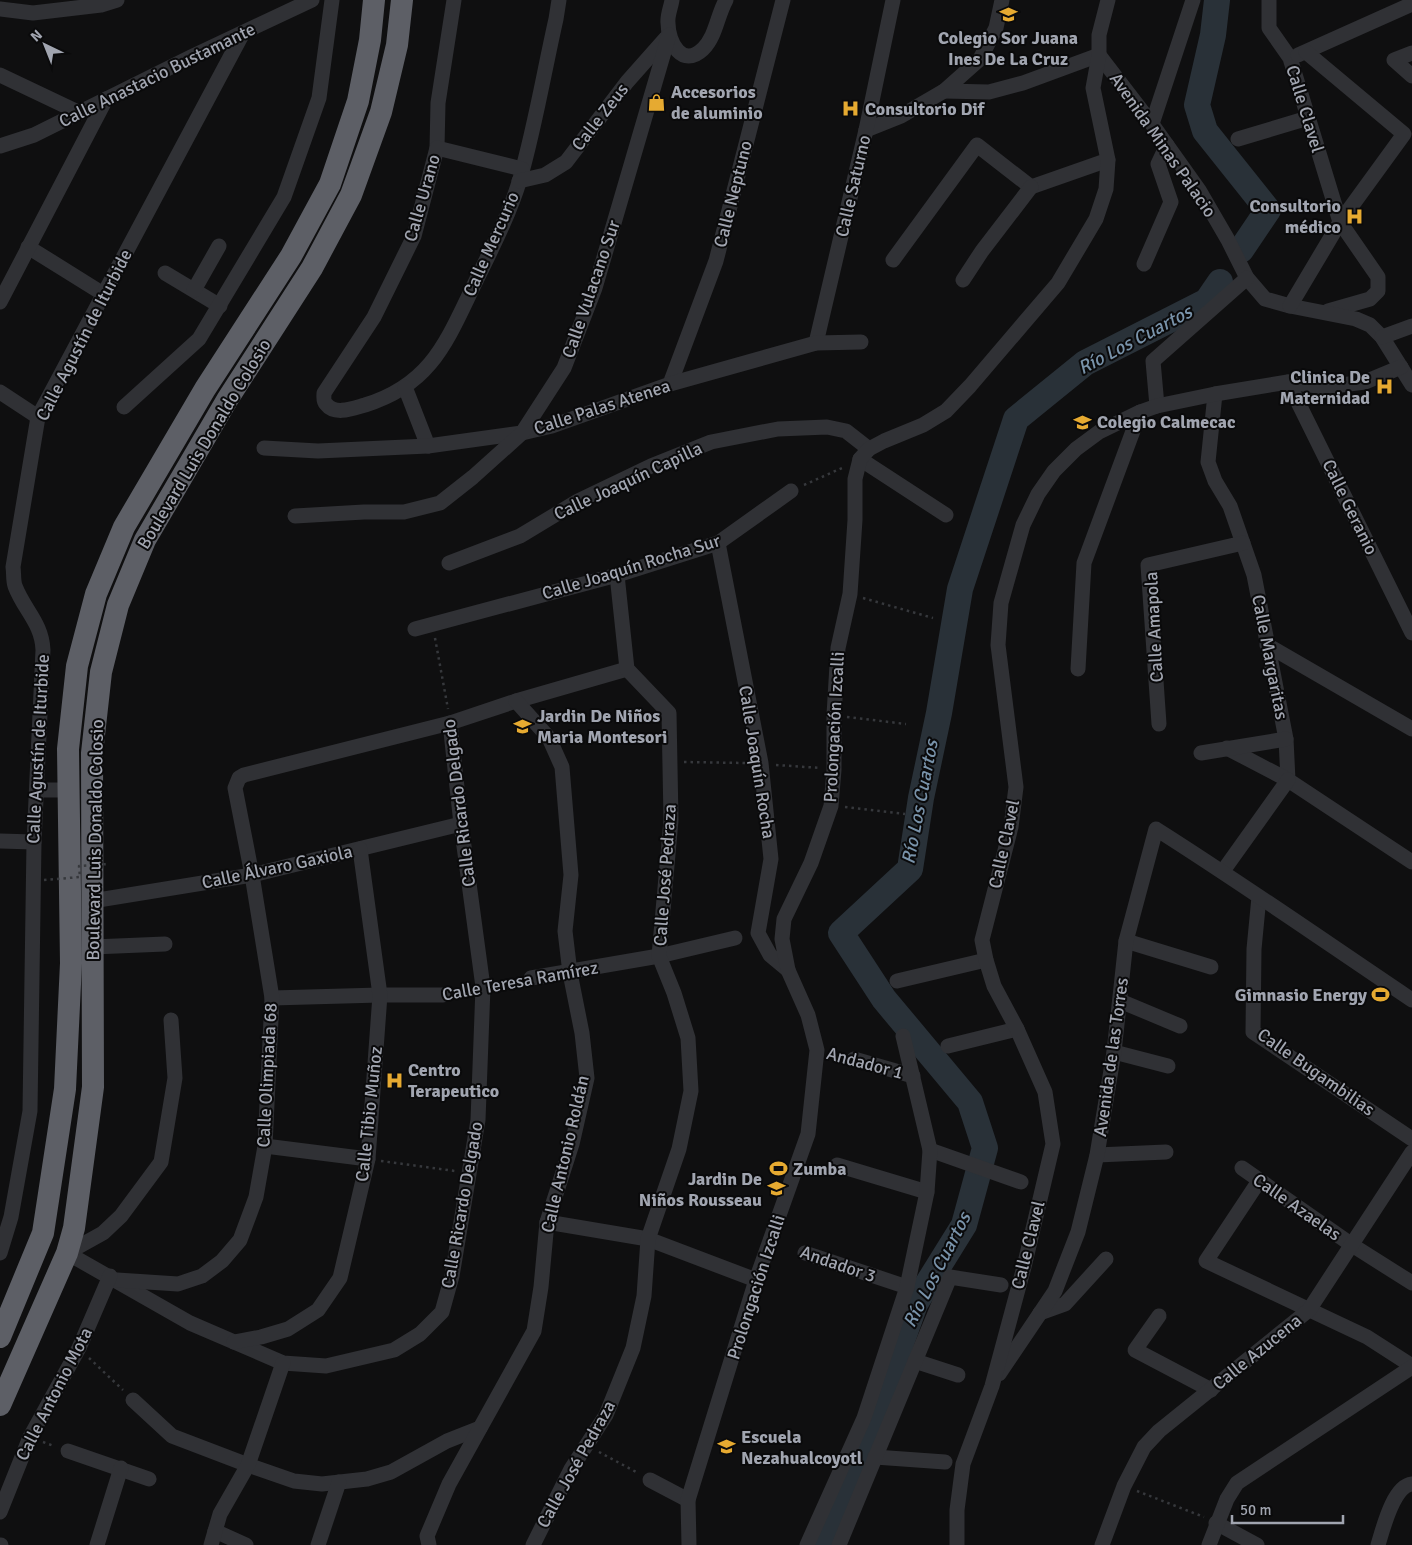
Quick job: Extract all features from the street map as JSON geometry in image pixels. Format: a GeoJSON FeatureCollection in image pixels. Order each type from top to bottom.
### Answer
{"type":"FeatureCollection","features":[{"type":"Feature","properties":{"kind":"highway","name":"Boulevard Luis Donaldo Colosio"},"geometry":{"type":"LineString","coordinates":[[0,1337],[43,1233],[65,1089],[71,963],[68,749],[77,666],[96,594],[124,527],[206,389],[291,256],[330,184],[358,101],[370,40],[374,0]]}},
{"type":"Feature","properties":{"kind":"highway","name":"Boulevard Luis Donaldo Colosio"},"geometry":{"type":"LineString","coordinates":[[0,1405],[67,1253],[74,1228],[92,1087],[92,753],[101,672],[118,604],[145,540],[227,400],[312,268],[351,195],[381,112],[397,44],[402,0]]}},
{"type":"Feature","properties":{"kind":"street"},"geometry":{"type":"LineString","coordinates":[[0,10],[32,14],[101,5],[117,0]]}},
{"type":"Feature","properties":{"kind":"street","name":"Calle Anastacio Bustamante"},"geometry":{"type":"LineString","coordinates":[[0,146],[34,135],[312,0]]}},
{"type":"Feature","properties":{"kind":"street"},"geometry":{"type":"LineString","coordinates":[[124,406],[199,340],[284,197],[319,98],[332,0]]}},
{"type":"Feature","properties":{"kind":"street","name":"Calle Urano"},"geometry":{"type":"LineString","coordinates":[[326,405],[324,393],[374,317],[414,236],[436,148],[438,103],[454,0]]}},
{"type":"Feature","properties":{"kind":"street","name":"Calle Mercurio"},"geometry":{"type":"LineString","coordinates":[[326,405],[333,409],[345,411],[375,402],[405,388],[424,370],[446,343],[495,243],[520,175],[556,20],[558,0]]}},
{"type":"Feature","properties":{"kind":"street","name":"Calle Vulacano Sur"},"geometry":{"type":"LineString","coordinates":[[295,516],[404,512],[440,503],[473,477],[522,433],[564,368],[596,288],[669,35],[667,20],[672,0]]}},
{"type":"Feature","properties":{"kind":"street"},"geometry":{"type":"LineString","coordinates":[[669,35],[672,45],[677,52],[685,56],[695,55],[712,38],[721,8],[726,0]]}},
{"type":"Feature","properties":{"kind":"street","name":"Calle Neptuno"},"geometry":{"type":"LineString","coordinates":[[670,384],[716,261],[783,0]]}},
{"type":"Feature","properties":{"kind":"street","name":"Calle Saturno"},"geometry":{"type":"LineString","coordinates":[[816,343],[866,130],[893,0]]}},
{"type":"Feature","properties":{"kind":"street"},"geometry":{"type":"LineString","coordinates":[[866,130],[901,116],[944,91],[980,59],[996,28],[1002,0]]}},
{"type":"Feature","properties":{"kind":"street","name":"Avenida Minas Palacio"},"geometry":{"type":"LineString","coordinates":[[1108,0],[1099,35],[1099,55],[1152,124],[1199,190],[1228,240],[1247,278],[1266,299],[1290,306],[1356,319],[1370,325],[1382,337],[1412,385]]}},
{"type":"Feature","properties":{"kind":"street"},"geometry":{"type":"LineString","coordinates":[[1183,27],[1188,0]]}},
{"type":"Feature","properties":{"kind":"street"},"geometry":{"type":"LineString","coordinates":[[1152,124],[1193,0]]}},
{"type":"Feature","properties":{"kind":"street","name":"Calle Clavel"},"geometry":{"type":"LineString","coordinates":[[1270,0],[1269,28],[1290,58],[1340,222],[1378,277],[1378,291],[1370,299],[1322,312]]}},
{"type":"Feature","properties":{"kind":"street"},"geometry":{"type":"LineString","coordinates":[[1290,58],[1412,4]]}},
{"type":"Feature","properties":{"kind":"street","name":"Calle Agustín de Iturbide"},"geometry":{"type":"LineString","coordinates":[[0,1253],[11,1217],[30,1111],[34,842],[43,639],[36,621],[15,585],[13,567],[38,417],[105,295],[243,32]]}},
{"type":"Feature","properties":{"kind":"street","name":"Calle Zeus"},"geometry":{"type":"LineString","coordinates":[[520,175],[545,175],[566,162],[626,82],[669,35]]}},
{"type":"Feature","properties":{"kind":"street"},"geometry":{"type":"LineString","coordinates":[[1290,306],[1340,222],[1404,134],[1306,52]]}},
{"type":"Feature","properties":{"kind":"street"},"geometry":{"type":"LineString","coordinates":[[1412,52],[1394,60],[1412,76]]}},
{"type":"Feature","properties":{"kind":"street"},"geometry":{"type":"LineString","coordinates":[[865,454],[884,441],[923,425],[946,411],[970,386],[1058,283],[1096,219],[1106,189],[1108,160],[1094,88],[1099,55],[1023,83],[989,92],[944,91]]}},
{"type":"Feature","properties":{"kind":"street"},"geometry":{"type":"LineString","coordinates":[[0,75],[80,113]]}},
{"type":"Feature","properties":{"kind":"street"},"geometry":{"type":"LineString","coordinates":[[0,302],[106,99]]}},
{"type":"Feature","properties":{"kind":"street"},"geometry":{"type":"LineString","coordinates":[[1238,139],[1308,118]]}},
{"type":"Feature","properties":{"kind":"street"},"geometry":{"type":"LineString","coordinates":[[892,260],[977,145],[1031,186]]}},
{"type":"Feature","properties":{"kind":"street"},"geometry":{"type":"LineString","coordinates":[[1144,264],[1171,202],[1158,164],[1167,145]]}},
{"type":"Feature","properties":{"kind":"street"},"geometry":{"type":"LineString","coordinates":[[436,148],[520,175]]}},
{"type":"Feature","properties":{"kind":"street"},"geometry":{"type":"LineString","coordinates":[[963,280],[982,251],[1031,186],[1108,160]]}},
{"type":"Feature","properties":{"kind":"street"},"geometry":{"type":"LineString","coordinates":[[194,290],[220,246]]}},
{"type":"Feature","properties":{"kind":"street"},"geometry":{"type":"LineString","coordinates":[[28,247],[105,295]]}},
{"type":"Feature","properties":{"kind":"street"},"geometry":{"type":"LineString","coordinates":[[165,273],[220,306]]}},
{"type":"Feature","properties":{"kind":"street"},"geometry":{"type":"LineString","coordinates":[[1157,406],[1153,362],[1247,278]]}},
{"type":"Feature","properties":{"kind":"street"},"geometry":{"type":"LineString","coordinates":[[1382,337],[1412,326]]}},
{"type":"Feature","properties":{"kind":"street","name":"Calle Palas Atenea"},"geometry":{"type":"LineString","coordinates":[[264,448],[318,451],[428,446],[522,433],[552,426],[670,384],[816,343],[861,342]]}},
{"type":"Feature","properties":{"kind":"street","name":"Calle Clavel"},"geometry":{"type":"LineString","coordinates":[[957,1545],[957,1510],[963,1464],[992,1386],[1024,1267],[1053,1144],[1045,1092],[1018,1029],[994,986],[982,940],[1011,827],[1016,787],[998,645],[1001,603],[1023,525],[1038,494],[1054,471],[1076,449],[1099,432],[1140,412],[1157,406],[1215,394],[1288,382],[1324,387],[1366,382],[1401,367]]}},
{"type":"Feature","properties":{"kind":"street","name":"Calle Geranio"},"geometry":{"type":"LineString","coordinates":[[1288,382],[1412,633]]}},
{"type":"Feature","properties":{"kind":"street"},"geometry":{"type":"LineString","coordinates":[[405,388],[428,446]]}},
{"type":"Feature","properties":{"kind":"street"},"geometry":{"type":"LineString","coordinates":[[0,392],[38,417]]}},
{"type":"Feature","properties":{"kind":"street","name":"Calle Margaritas"},"geometry":{"type":"LineString","coordinates":[[1215,394],[1208,462],[1215,481],[1230,506],[1254,575],[1286,739],[1288,780]]}},
{"type":"Feature","properties":{"kind":"street"},"geometry":{"type":"LineString","coordinates":[[1078,669],[1084,562],[1140,412]]}},
{"type":"Feature","properties":{"kind":"street","name":"Calle Joaquín Capilla"},"geometry":{"type":"LineString","coordinates":[[449,563],[520,536],[578,501],[650,466],[711,442],[778,429],[826,427],[846,431],[865,454],[946,515]]}},
{"type":"Feature","properties":{"kind":"street","name":"Prolongación Izcalli"},"geometry":{"type":"LineString","coordinates":[[689,1545],[688,1500],[756,1280],[808,1134],[817,1050],[808,1015],[788,970],[782,939],[784,919],[811,863],[831,806],[838,648],[850,594],[855,520],[855,479],[865,454]]}},
{"type":"Feature","properties":{"kind":"street","name":"Calle Joaquín Rocha Sur"},"geometry":{"type":"LineString","coordinates":[[415,629],[617,575],[718,543],[791,491]]}},
{"type":"Feature","properties":{"kind":"street","name":"Calle Joaquín Rocha"},"geometry":{"type":"LineString","coordinates":[[718,543],[761,763],[771,859],[758,933],[770,955],[788,970]]}},
{"type":"Feature","properties":{"kind":"street","name":"Calle Amapola"},"geometry":{"type":"LineString","coordinates":[[1159,724],[1148,565],[1243,543]]}},
{"type":"Feature","properties":{"kind":"street"},"geometry":{"type":"LineString","coordinates":[[450,723],[516,701],[627,669],[617,575]]}},
{"type":"Feature","properties":{"kind":"street"},"geometry":{"type":"LineString","coordinates":[[1268,645],[1412,730]]}},
{"type":"Feature","properties":{"kind":"street","name":"Calle José Pedraza"},"geometry":{"type":"LineString","coordinates":[[533,1545],[570,1469],[606,1415],[633,1348],[644,1296],[648,1239],[679,1150],[691,1091],[688,1038],[674,993],[659,956],[671,820],[669,713],[627,669]]}},
{"type":"Feature","properties":{"kind":"street","name":"Calle Antonio Roldán"},"geometry":{"type":"LineString","coordinates":[[427,1542],[450,1484],[534,1331],[541,1287],[547,1222],[572,1144],[587,1078],[582,1033],[570,973],[565,931],[571,875],[562,768],[549,738],[516,701]]}},
{"type":"Feature","properties":{"kind":"street","name":"Calle Olimpiada 68"},"geometry":{"type":"LineString","coordinates":[[114,1278],[178,1284],[202,1276],[222,1261],[240,1240],[256,1197],[265,1146],[272,998],[252,875],[235,788],[239,778],[244,775],[450,723]]}},
{"type":"Feature","properties":{"kind":"street","name":"Calle Ricardo Delgado"},"geometry":{"type":"LineString","coordinates":[[67,1253],[114,1278],[190,1323],[283,1363],[326,1366],[394,1350],[420,1334],[442,1312],[452,1276],[478,1120],[482,987],[450,723]]}},
{"type":"Feature","properties":{"kind":"street"},"geometry":{"type":"LineString","coordinates":[[1202,753],[1286,739]]}},
{"type":"Feature","properties":{"kind":"street"},"geometry":{"type":"LineString","coordinates":[[1227,748],[1288,780],[1412,862]]}},
{"type":"Feature","properties":{"kind":"street"},"geometry":{"type":"LineString","coordinates":[[1223,871],[1288,780]]}},
{"type":"Feature","properties":{"kind":"street"},"geometry":{"type":"LineString","coordinates":[[37,790],[68,790]]}},
{"type":"Feature","properties":{"kind":"street","name":"Calle Álvaro Gaxiola"},"geometry":{"type":"LineString","coordinates":[[92,902],[252,875],[461,824]]}},
{"type":"Feature","properties":{"kind":"street","name":"Avenida de las Torres"},"geometry":{"type":"LineString","coordinates":[[992,1386],[1055,1291],[1078,1232],[1097,1155],[1114,1052],[1126,941],[1156,829],[1223,871],[1259,898],[1412,1000]]}},
{"type":"Feature","properties":{"kind":"street"},"geometry":{"type":"LineString","coordinates":[[0,841],[34,842]]}},
{"type":"Feature","properties":{"kind":"street","name":"Calle Tibio Muñoz"},"geometry":{"type":"LineString","coordinates":[[234,1342],[288,1329],[318,1310],[340,1278],[368,1159],[380,995],[360,849]]}},
{"type":"Feature","properties":{"kind":"street","name":"Calle Bugambilias"},"geometry":{"type":"LineString","coordinates":[[1259,898],[1254,949],[1253,1032],[1412,1139]]}},
{"type":"Feature","properties":{"kind":"street","name":"Calle Teresa Ramírez"},"geometry":{"type":"LineString","coordinates":[[531,978],[570,973],[659,956],[735,938]]}},
{"type":"Feature","properties":{"kind":"street"},"geometry":{"type":"LineString","coordinates":[[1126,941],[1211,967]]}},
{"type":"Feature","properties":{"kind":"street"},"geometry":{"type":"LineString","coordinates":[[93,948],[165,944]]}},
{"type":"Feature","properties":{"kind":"street"},"geometry":{"type":"LineString","coordinates":[[897,981],[986,960]]}},
{"type":"Feature","properties":{"kind":"street","name":"Calle Teresa Ramírez"},"geometry":{"type":"LineString","coordinates":[[272,998],[443,995]]}},
{"type":"Feature","properties":{"kind":"street"},"geometry":{"type":"LineString","coordinates":[[1120,1001],[1180,1026]]}},
{"type":"Feature","properties":{"kind":"street"},"geometry":{"type":"LineString","coordinates":[[67,1253],[103,1233],[121,1216],[161,1162],[175,1078],[172,1020]]}},
{"type":"Feature","properties":{"kind":"street"},"geometry":{"type":"LineString","coordinates":[[948,1046],[1018,1029]]}},
{"type":"Feature","properties":{"kind":"street"},"geometry":{"type":"LineString","coordinates":[[807,1545],[864,1418],[907,1287],[927,1192],[930,1150],[903,1036]]}},
{"type":"Feature","properties":{"kind":"street"},"geometry":{"type":"LineString","coordinates":[[1114,1052],[1168,1066]]}},
{"type":"Feature","properties":{"kind":"street","name":"Andador 1"},"geometry":{"type":"LineString","coordinates":[[854,1059],[913,1076]]}},
{"type":"Feature","properties":{"kind":"street"},"geometry":{"type":"LineString","coordinates":[[265,1146],[368,1159]]}},
{"type":"Feature","properties":{"kind":"street"},"geometry":{"type":"LineString","coordinates":[[930,1150],[1021,1182]]}},
{"type":"Feature","properties":{"kind":"street"},"geometry":{"type":"LineString","coordinates":[[1097,1155],[1166,1152]]}},
{"type":"Feature","properties":{"kind":"street","name":"Calle Azucena"},"geometry":{"type":"LineString","coordinates":[[1102,1545],[1124,1486],[1144,1447],[1159,1431],[1309,1310],[1412,1152]]}},
{"type":"Feature","properties":{"kind":"street"},"geometry":{"type":"LineString","coordinates":[[837,1165],[927,1192]]}},
{"type":"Feature","properties":{"kind":"street","name":"Calle Azaelas"},"geometry":{"type":"LineString","coordinates":[[1242,1168],[1352,1245],[1412,1283]]}},
{"type":"Feature","properties":{"kind":"street"},"geometry":{"type":"LineString","coordinates":[[1209,1545],[1216,1523],[1237,1483],[1412,1366],[1367,1337],[1206,1261],[1259,1181]]}},
{"type":"Feature","properties":{"kind":"street"},"geometry":{"type":"LineString","coordinates":[[547,1222],[648,1239],[756,1280]]}},
{"type":"Feature","properties":{"kind":"street","name":"Andador 3"},"geometry":{"type":"LineString","coordinates":[[805,1253],[907,1287]]}},
{"type":"Feature","properties":{"kind":"street"},"geometry":{"type":"LineString","coordinates":[[1040,1313],[1065,1304],[1106,1259]]}},
{"type":"Feature","properties":{"kind":"street"},"geometry":{"type":"LineString","coordinates":[[839,1545],[950,1277],[1001,1285]]}},
{"type":"Feature","properties":{"kind":"street","name":"Calle Antonio Mota"},"geometry":{"type":"LineString","coordinates":[[0,1512],[30,1437],[79,1348],[114,1278]]}},
{"type":"Feature","properties":{"kind":"street"},"geometry":{"type":"LineString","coordinates":[[1159,1316],[1135,1350],[1211,1390]]}},
{"type":"Feature","properties":{"kind":"street"},"geometry":{"type":"LineString","coordinates":[[915,1361],[958,1375]]}},
{"type":"Feature","properties":{"kind":"street"},"geometry":{"type":"LineString","coordinates":[[246,1545],[213,1538],[220,1514],[248,1466],[283,1363]]}},
{"type":"Feature","properties":{"kind":"street"},"geometry":{"type":"LineString","coordinates":[[134,1400],[172,1436],[248,1466],[294,1481],[322,1484],[367,1479],[391,1472],[447,1441],[480,1428]]}},
{"type":"Feature","properties":{"kind":"street"},"geometry":{"type":"LineString","coordinates":[[68,1451],[149,1479]]}},
{"type":"Feature","properties":{"kind":"street"},"geometry":{"type":"LineString","coordinates":[[875,1457],[945,1462]]}},
{"type":"Feature","properties":{"kind":"street"},"geometry":{"type":"LineString","coordinates":[[97,1545],[121,1468]]}},
{"type":"Feature","properties":{"kind":"street"},"geometry":{"type":"LineString","coordinates":[[650,1480],[688,1500]]}},
{"type":"Feature","properties":{"kind":"street"},"geometry":{"type":"LineString","coordinates":[[318,1545],[339,1482]]}},
{"type":"Feature","properties":{"kind":"street"},"geometry":{"type":"LineString","coordinates":[[1378,1545],[1386,1519],[1398,1494],[1408,1484],[1412,1484]]}},
{"type":"Feature","properties":{"kind":"street"},"geometry":{"type":"LineString","coordinates":[[1216,1523],[1257,1545]]}},
{"type":"Feature","properties":{"kind":"path"},"geometry":{"type":"LineString","coordinates":[[791,491],[865,454]]}},
{"type":"Feature","properties":{"kind":"path"},"geometry":{"type":"LineString","coordinates":[[850,594],[933,618]]}},
{"type":"Feature","properties":{"kind":"path","name":"Calle Ricardo Delgado"},"geometry":{"type":"LineString","coordinates":[[432,624],[450,723]]}},
{"type":"Feature","properties":{"kind":"path"},"geometry":{"type":"LineString","coordinates":[[834,715],[906,724]]}},
{"type":"Feature","properties":{"kind":"path"},"geometry":{"type":"LineString","coordinates":[[670,762],[761,763],[834,770]]}},
{"type":"Feature","properties":{"kind":"path"},"geometry":{"type":"LineString","coordinates":[[831,806],[905,814]]}},
{"type":"Feature","properties":{"kind":"path"},"geometry":{"type":"LineString","coordinates":[[44,880],[80,877],[79,866],[108,864]]}},
{"type":"Feature","properties":{"kind":"path","name":"Calle Teresa Ramírez"},"geometry":{"type":"LineString","coordinates":[[443,995],[531,978]]}},
{"type":"Feature","properties":{"kind":"path"},"geometry":{"type":"LineString","coordinates":[[368,1159],[469,1173]]}},
{"type":"Feature","properties":{"kind":"path"},"geometry":{"type":"LineString","coordinates":[[79,1348],[134,1400]]}},
{"type":"Feature","properties":{"kind":"path"},"geometry":{"type":"LineString","coordinates":[[30,1437],[68,1451]]}},
{"type":"Feature","properties":{"kind":"path"},"geometry":{"type":"LineString","coordinates":[[586,1445],[650,1480]]}},
{"type":"Feature","properties":{"kind":"path"},"geometry":{"type":"LineString","coordinates":[[1124,1486],[1216,1523]]}},
{"type":"Feature","properties":{"kind":"waterway","name":"Río Los Cuartos"},"geometry":{"type":"LineString","coordinates":[[1217,0],[1213,35],[1197,105],[1205,131],[1268,210],[1241,250]]}},
{"type":"Feature","properties":{"kind":"waterway","name":"Río Los Cuartos"},"geometry":{"type":"LineString","coordinates":[[819,1545],[860,1459],[915,1304],[964,1225],[985,1148],[970,1102],[884,999],[841,933],[910,869],[921,798],[939,713],[960,589],[1016,419],[1085,363],[1207,301],[1220,282]]}},
{"type":"Feature","properties":{"kind":"place","name":"Colegio Sor Juana Ines De La Cruz"},"geometry":{"type":"Point","coordinates":[1008,15]}},
{"type":"Feature","properties":{"kind":"place","name":"Accesorios de aluminio"},"geometry":{"type":"Point","coordinates":[657,102]}},
{"type":"Feature","properties":{"kind":"place","name":"Consultorio Dif"},"geometry":{"type":"Point","coordinates":[851,109]}},
{"type":"Feature","properties":{"kind":"place","name":"Consultorio médico"},"geometry":{"type":"Point","coordinates":[1355,216]}},
{"type":"Feature","properties":{"kind":"place","name":"Clinica De Maternidad"},"geometry":{"type":"Point","coordinates":[1384,387]}},
{"type":"Feature","properties":{"kind":"place","name":"Colegio Calmecac"},"geometry":{"type":"Point","coordinates":[1083,422]}},
{"type":"Feature","properties":{"kind":"place","name":"Jardin De Niños Maria Montesori"},"geometry":{"type":"Point","coordinates":[523,726]}},
{"type":"Feature","properties":{"kind":"place","name":"Gimnasio Energy"},"geometry":{"type":"Point","coordinates":[1381,995]}},
{"type":"Feature","properties":{"kind":"place","name":"Centro Terapeutico"},"geometry":{"type":"Point","coordinates":[394,1080]}},
{"type":"Feature","properties":{"kind":"place","name":"Zumba"},"geometry":{"type":"Point","coordinates":[779,1169]}},
{"type":"Feature","properties":{"kind":"place","name":"Jardin De Niños Rousseau"},"geometry":{"type":"Point","coordinates":[776,1189]}},
{"type":"Feature","properties":{"kind":"place","name":"Escuela Nezahualcoyotl"},"geometry":{"type":"Point","coordinates":[727,1447]}}]}
